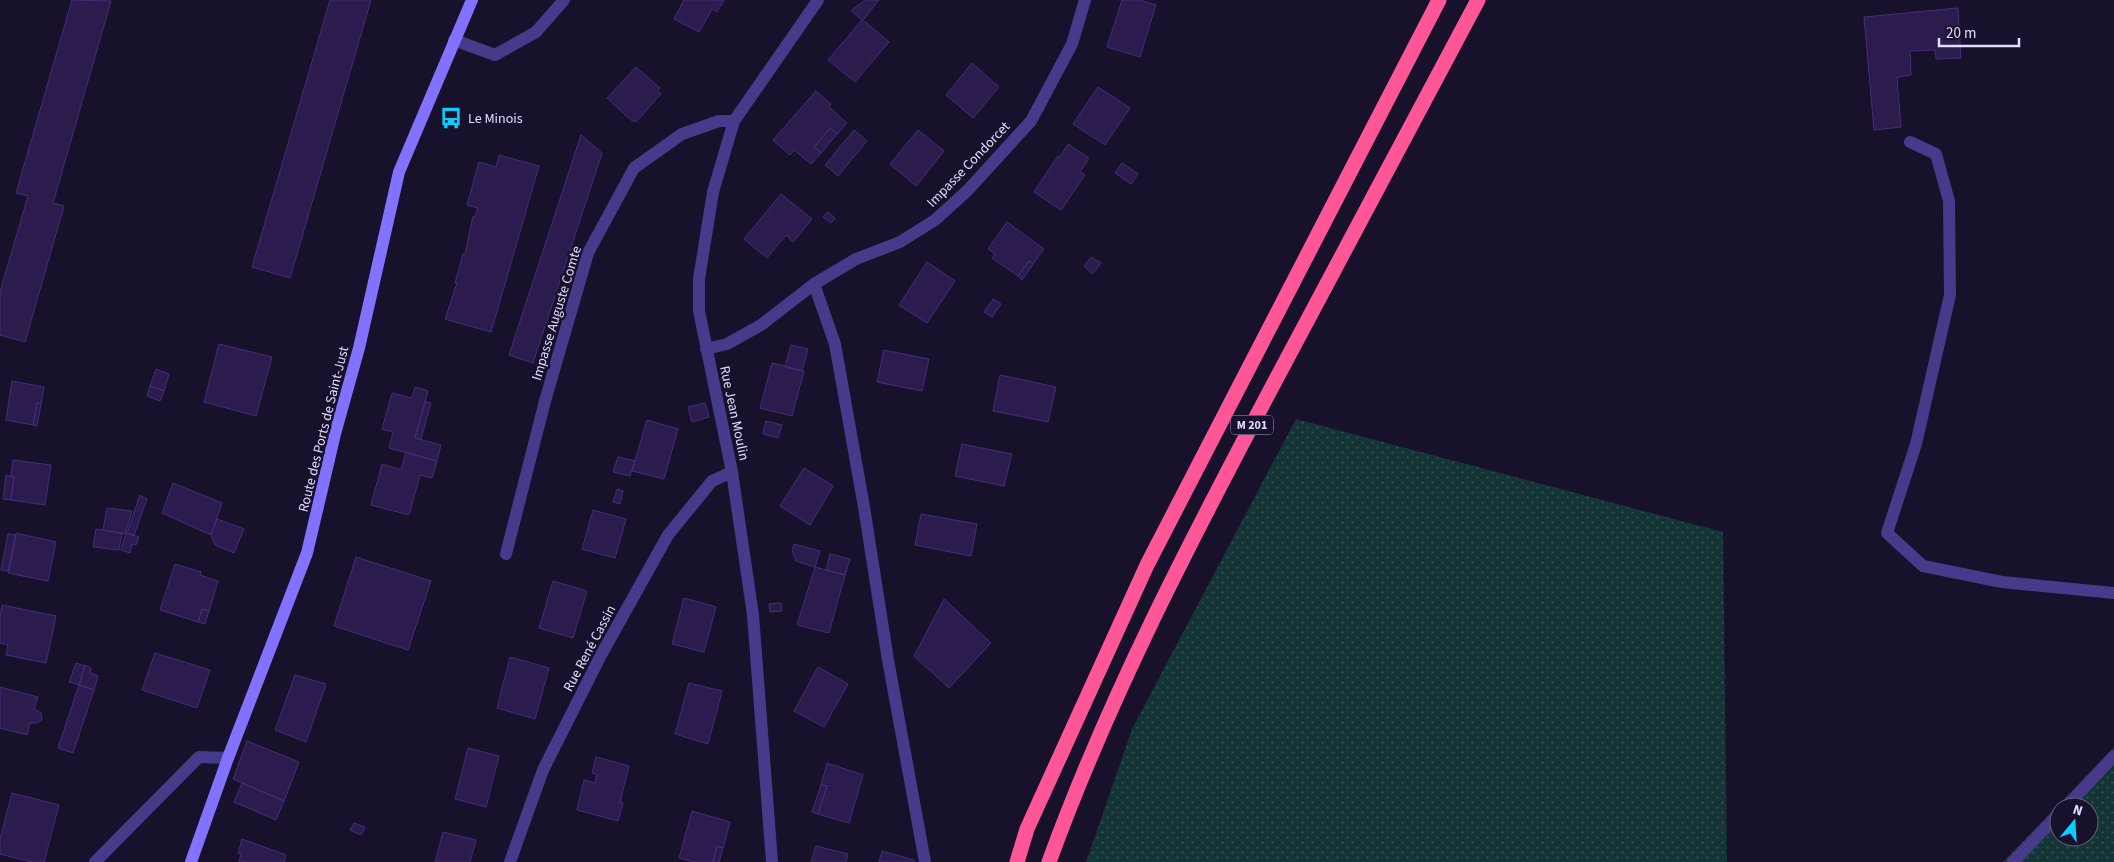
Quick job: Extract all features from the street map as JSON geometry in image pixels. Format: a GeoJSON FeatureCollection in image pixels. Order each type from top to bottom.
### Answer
{"type":"FeatureCollection","features":[{"type":"Feature","properties":{"kind":"highway","name":"M 201"},"geometry":{"type":"LineString","coordinates":[[1017,862],[1028,829],[1147,565],[1439,0]]}},
{"type":"Feature","properties":{"kind":"highway","name":"M 201"},"geometry":{"type":"LineString","coordinates":[[1049,862],[1067,814],[1136,654],[1227,471],[1478,0]]}},
{"type":"Feature","properties":{"kind":"main road","name":"Route des Ports de Saint-Just"},"geometry":{"type":"LineString","coordinates":[[191,862],[228,758],[307,553],[335,434],[359,348],[399,172],[472,0]]}},
{"type":"Feature","properties":{"kind":"street"},"geometry":{"type":"LineString","coordinates":[[454,40],[495,55],[536,32],[564,0]]}},
{"type":"Feature","properties":{"kind":"street","name":"Rue Jean Moulin"},"geometry":{"type":"LineString","coordinates":[[772,862],[753,615],[732,472],[698,311],[699,279],[713,192],[734,121],[818,0]]}},
{"type":"Feature","properties":{"kind":"street","name":"Impasse Condorcet"},"geometry":{"type":"LineString","coordinates":[[706,349],[727,344],[762,325],[814,284],[856,259],[900,242],[935,220],[968,190],[1031,121],[1072,44],[1085,0]]}},
{"type":"Feature","properties":{"kind":"street","name":"Impasse Auguste Comte"},"geometry":{"type":"LineString","coordinates":[[506,554],[545,401],[588,253],[634,168],[682,134],[719,121],[734,121]]}},
{"type":"Feature","properties":{"kind":"street"},"geometry":{"type":"LineString","coordinates":[[1910,142],[1936,154],[1949,201],[1950,295],[1916,444],[1887,533],[1923,566],[2002,582],[2114,593]]}},
{"type":"Feature","properties":{"kind":"street"},"geometry":{"type":"LineString","coordinates":[[814,284],[835,344],[864,507],[888,660],[925,862]]}},
{"type":"Feature","properties":{"kind":"street","name":"Rue René Cassin"},"geometry":{"type":"LineString","coordinates":[[510,862],[543,770],[601,655],[668,535],[712,481],[732,472]]}},
{"type":"Feature","properties":{"kind":"street"},"geometry":{"type":"LineString","coordinates":[[2075,797],[2114,756]]}},
{"type":"Feature","properties":{"kind":"street"},"geometry":{"type":"LineString","coordinates":[[94,862],[199,757],[228,758]]}},
{"type":"Feature","properties":{"kind":"street"},"geometry":{"type":"LineString","coordinates":[[2013,862],[2049,824]]}},
{"type":"Feature","properties":{"kind":"green space"},"geometry":{"type":"Polygon","coordinates":[[[1296,419],[1723,532],[1727,862],[1086,862],[1132,729],[1296,419]]]}},
{"type":"Feature","properties":{"kind":"green space"},"geometry":{"type":"Polygon","coordinates":[[[2114,747],[2114,862],[2003,862],[2049,814],[2049,847],[2099,847],[2099,797],[2066,797],[2114,747]]]}},
{"type":"Feature","properties":{"kind":"building"},"geometry":{"type":"Polygon","coordinates":[[[72,0],[111,1],[53,203],[64,206],[25,342],[0,335],[0,292],[28,196],[16,193],[72,0]]]}},
{"type":"Feature","properties":{"kind":"building"},"geometry":{"type":"Polygon","coordinates":[[[330,0],[371,0],[290,278],[252,267],[330,0]]]}},
{"type":"Feature","properties":{"kind":"building"},"geometry":{"type":"Polygon","coordinates":[[[684,0],[724,0],[717,12],[712,9],[699,32],[674,19],[684,0]]]}},
{"type":"Feature","properties":{"kind":"building"},"geometry":{"type":"Polygon","coordinates":[[[865,0],[879,0],[863,20],[889,42],[855,82],[828,60],[862,20],[851,11],[865,0]]]}},
{"type":"Feature","properties":{"kind":"building"},"geometry":{"type":"Polygon","coordinates":[[[1122,0],[1139,0],[1156,5],[1140,57],[1107,47],[1122,0]]]}},
{"type":"Feature","properties":{"kind":"building"},"geometry":{"type":"Polygon","coordinates":[[[1958,8],[1961,58],[1936,59],[1935,50],[1910,51],[1911,75],[1897,77],[1901,127],[1874,130],[1864,17],[1958,8]]]}},
{"type":"Feature","properties":{"kind":"building"},"geometry":{"type":"Polygon","coordinates":[[[972,63],[999,87],[973,118],[946,95],[972,63]]]}},
{"type":"Feature","properties":{"kind":"building"},"geometry":{"type":"Polygon","coordinates":[[[636,67],[660,88],[658,91],[661,94],[636,122],[631,120],[607,98],[636,67]]]}},
{"type":"Feature","properties":{"kind":"building"},"geometry":{"type":"Polygon","coordinates":[[[1098,87],[1130,108],[1105,145],[1073,124],[1098,87]]]}},
{"type":"Feature","properties":{"kind":"building"},"geometry":{"type":"Polygon","coordinates":[[[816,91],[831,104],[829,107],[847,123],[837,134],[830,128],[814,147],[821,153],[811,164],[794,150],[790,155],[773,140],[816,91]]]}},
{"type":"Feature","properties":{"kind":"building"},"geometry":{"type":"Polygon","coordinates":[[[830,128],[837,134],[821,153],[814,147],[830,128]]]}},
{"type":"Feature","properties":{"kind":"building"},"geometry":{"type":"Polygon","coordinates":[[[854,130],[867,141],[838,176],[825,165],[854,130]]]}},
{"type":"Feature","properties":{"kind":"building"},"geometry":{"type":"Polygon","coordinates":[[[918,130],[944,151],[916,186],[890,164],[918,130]]]}},
{"type":"Feature","properties":{"kind":"building"},"geometry":{"type":"Polygon","coordinates":[[[581,135],[602,153],[533,363],[509,355],[581,135]]]}},
{"type":"Feature","properties":{"kind":"building"},"geometry":{"type":"Polygon","coordinates":[[[1068,144],[1089,158],[1080,172],[1085,175],[1061,210],[1034,192],[1068,144]]]}},
{"type":"Feature","properties":{"kind":"building"},"geometry":{"type":"Polygon","coordinates":[[[499,155],[539,166],[491,332],[445,319],[457,283],[455,283],[463,254],[465,254],[473,216],[475,217],[478,208],[467,205],[479,162],[496,167],[499,155]]]}},
{"type":"Feature","properties":{"kind":"building"},"geometry":{"type":"Polygon","coordinates":[[[1122,163],[1138,174],[1131,184],[1115,173],[1122,163]]]}},
{"type":"Feature","properties":{"kind":"building"},"geometry":{"type":"Polygon","coordinates":[[[781,194],[812,219],[793,242],[786,235],[767,258],[744,239],[781,194]]]}},
{"type":"Feature","properties":{"kind":"building"},"geometry":{"type":"Polygon","coordinates":[[[828,212],[835,218],[831,223],[823,217],[828,212]]]}},
{"type":"Feature","properties":{"kind":"building"},"geometry":{"type":"Polygon","coordinates":[[[1007,222],[1044,249],[1033,264],[1029,261],[1018,276],[992,258],[995,254],[988,249],[1007,222]]]}},
{"type":"Feature","properties":{"kind":"building"},"geometry":{"type":"Polygon","coordinates":[[[1091,257],[1101,263],[1092,274],[1084,266],[1091,257]]]}},
{"type":"Feature","properties":{"kind":"building"},"geometry":{"type":"Polygon","coordinates":[[[1029,261],[1033,264],[1022,280],[1018,276],[1029,261]]]}},
{"type":"Feature","properties":{"kind":"building"},"geometry":{"type":"Polygon","coordinates":[[[927,262],[955,281],[927,323],[899,305],[927,262]]]}},
{"type":"Feature","properties":{"kind":"building"},"geometry":{"type":"Polygon","coordinates":[[[993,299],[1001,304],[992,317],[984,312],[993,299]]]}},
{"type":"Feature","properties":{"kind":"building"},"geometry":{"type":"Polygon","coordinates":[[[219,344],[272,357],[256,416],[204,402],[219,344]]]}},
{"type":"Feature","properties":{"kind":"building"},"geometry":{"type":"Polygon","coordinates":[[[791,345],[808,349],[802,371],[785,367],[791,345]]]}},
{"type":"Feature","properties":{"kind":"building"},"geometry":{"type":"Polygon","coordinates":[[[884,350],[929,359],[922,391],[877,382],[884,350]]]}},
{"type":"Feature","properties":{"kind":"building"},"geometry":{"type":"Polygon","coordinates":[[[772,363],[804,371],[792,416],[760,408],[772,363]]]}},
{"type":"Feature","properties":{"kind":"building"},"geometry":{"type":"Polygon","coordinates":[[[156,369],[169,374],[164,391],[150,386],[156,369]]]}},
{"type":"Feature","properties":{"kind":"building"},"geometry":{"type":"Polygon","coordinates":[[[1000,375],[1056,387],[1048,422],[993,411],[1000,375]]]}},
{"type":"Feature","properties":{"kind":"building"},"geometry":{"type":"Polygon","coordinates":[[[12,381],[44,387],[41,404],[37,403],[33,425],[6,420],[12,381]]]}},
{"type":"Feature","properties":{"kind":"building"},"geometry":{"type":"Polygon","coordinates":[[[150,386],[164,391],[160,401],[147,396],[150,386]]]}},
{"type":"Feature","properties":{"kind":"building"},"geometry":{"type":"Polygon","coordinates":[[[415,387],[428,391],[415,438],[441,445],[437,461],[389,448],[393,432],[382,429],[392,393],[412,398],[415,387]]]}},
{"type":"Feature","properties":{"kind":"building"},"geometry":{"type":"Polygon","coordinates":[[[425,402],[431,403],[421,439],[415,438],[425,402]]]}},
{"type":"Feature","properties":{"kind":"building"},"geometry":{"type":"Polygon","coordinates":[[[37,403],[41,404],[37,426],[33,425],[37,403]]]}},
{"type":"Feature","properties":{"kind":"building"},"geometry":{"type":"Polygon","coordinates":[[[705,403],[709,417],[692,422],[688,407],[705,403]]]}},
{"type":"Feature","properties":{"kind":"building"},"geometry":{"type":"Polygon","coordinates":[[[647,420],[678,429],[664,479],[632,471],[647,420]]]}},
{"type":"Feature","properties":{"kind":"building"},"geometry":{"type":"Polygon","coordinates":[[[766,421],[782,425],[778,438],[763,434],[766,421]]]}},
{"type":"Feature","properties":{"kind":"building"},"geometry":{"type":"Polygon","coordinates":[[[962,444],[1012,454],[1004,486],[955,476],[962,444]]]}},
{"type":"Feature","properties":{"kind":"building"},"geometry":{"type":"Polygon","coordinates":[[[406,452],[437,461],[432,478],[420,475],[409,515],[371,505],[382,464],[401,470],[406,452]]]}},
{"type":"Feature","properties":{"kind":"building"},"geometry":{"type":"Polygon","coordinates":[[[618,457],[635,461],[630,476],[613,472],[618,457]]]}},
{"type":"Feature","properties":{"kind":"building"},"geometry":{"type":"Polygon","coordinates":[[[13,460],[51,465],[45,505],[11,500],[14,477],[11,476],[13,460]]]}},
{"type":"Feature","properties":{"kind":"building"},"geometry":{"type":"Polygon","coordinates":[[[804,468],[833,486],[810,525],[780,506],[804,468]]]}},
{"type":"Feature","properties":{"kind":"building"},"geometry":{"type":"Polygon","coordinates":[[[6,475],[14,477],[11,500],[3,499],[6,475]]]}},
{"type":"Feature","properties":{"kind":"building"},"geometry":{"type":"Polygon","coordinates":[[[173,483],[222,503],[211,535],[162,513],[173,483]]]}},
{"type":"Feature","properties":{"kind":"building"},"geometry":{"type":"Polygon","coordinates":[[[617,489],[623,491],[620,504],[613,502],[617,489]]]}},
{"type":"Feature","properties":{"kind":"building"},"geometry":{"type":"Polygon","coordinates":[[[140,495],[147,499],[134,535],[127,533],[140,495]]]}},
{"type":"Feature","properties":{"kind":"building"},"geometry":{"type":"Polygon","coordinates":[[[107,508],[132,511],[125,534],[103,530],[107,508]]]}},
{"type":"Feature","properties":{"kind":"building"},"geometry":{"type":"Polygon","coordinates":[[[593,510],[626,519],[615,558],[582,549],[593,510]]]}},
{"type":"Feature","properties":{"kind":"building"},"geometry":{"type":"Polygon","coordinates":[[[921,514],[977,524],[971,556],[915,545],[921,514]]]}},
{"type":"Feature","properties":{"kind":"building"},"geometry":{"type":"Polygon","coordinates":[[[217,519],[244,529],[234,553],[215,545],[211,535],[217,519]]]}},
{"type":"Feature","properties":{"kind":"building"},"geometry":{"type":"Polygon","coordinates":[[[96,529],[122,533],[119,550],[93,547],[96,529]]]}},
{"type":"Feature","properties":{"kind":"building"},"geometry":{"type":"Polygon","coordinates":[[[16,533],[56,542],[48,581],[8,573],[16,533]]]}},
{"type":"Feature","properties":{"kind":"building"},"geometry":{"type":"Polygon","coordinates":[[[126,533],[139,537],[136,545],[132,544],[130,553],[121,550],[126,533]]]}},
{"type":"Feature","properties":{"kind":"building"},"geometry":{"type":"Polygon","coordinates":[[[8,534],[16,535],[9,571],[1,570],[8,534]]]}},
{"type":"Feature","properties":{"kind":"building"},"geometry":{"type":"Polygon","coordinates":[[[794,544],[820,551],[815,567],[796,561],[792,550],[794,544]]]}},
{"type":"Feature","properties":{"kind":"building"},"geometry":{"type":"Polygon","coordinates":[[[830,554],[850,559],[845,575],[826,570],[830,554]]]}},
{"type":"Feature","properties":{"kind":"building"},"geometry":{"type":"Polygon","coordinates":[[[356,557],[431,581],[408,650],[334,626],[356,557]]]}},
{"type":"Feature","properties":{"kind":"building"},"geometry":{"type":"Polygon","coordinates":[[[175,564],[201,572],[200,575],[218,581],[209,611],[202,609],[198,622],[160,610],[175,564]]]}},
{"type":"Feature","properties":{"kind":"building"},"geometry":{"type":"Polygon","coordinates":[[[815,567],[845,575],[829,633],[797,625],[815,567]]]}},
{"type":"Feature","properties":{"kind":"building"},"geometry":{"type":"Polygon","coordinates":[[[553,581],[587,591],[573,638],[539,628],[553,581]]]}},
{"type":"Feature","properties":{"kind":"building"},"geometry":{"type":"Polygon","coordinates":[[[684,598],[716,607],[704,652],[672,644],[684,598]]]}},
{"type":"Feature","properties":{"kind":"building"},"geometry":{"type":"Polygon","coordinates":[[[944,599],[991,643],[949,688],[914,656],[944,599]]]}},
{"type":"Feature","properties":{"kind":"building"},"geometry":{"type":"Polygon","coordinates":[[[781,603],[782,611],[770,612],[769,604],[781,603]]]}},
{"type":"Feature","properties":{"kind":"building"},"geometry":{"type":"Polygon","coordinates":[[[2,605],[56,616],[46,663],[6,655],[8,645],[0,643],[2,605]]]}},
{"type":"Feature","properties":{"kind":"building"},"geometry":{"type":"Polygon","coordinates":[[[202,609],[209,611],[205,624],[198,622],[202,609]]]}},
{"type":"Feature","properties":{"kind":"building"},"geometry":{"type":"Polygon","coordinates":[[[155,653],[210,670],[197,708],[142,690],[155,653]]]}},
{"type":"Feature","properties":{"kind":"building"},"geometry":{"type":"Polygon","coordinates":[[[510,657],[549,668],[535,719],[497,708],[510,657]]]}},
{"type":"Feature","properties":{"kind":"building"},"geometry":{"type":"Polygon","coordinates":[[[76,663],[85,666],[79,685],[69,682],[76,663]]]}},
{"type":"Feature","properties":{"kind":"building"},"geometry":{"type":"Polygon","coordinates":[[[85,665],[91,668],[90,673],[98,676],[94,690],[79,685],[85,665]]]}},
{"type":"Feature","properties":{"kind":"building"},"geometry":{"type":"Polygon","coordinates":[[[818,667],[848,684],[824,727],[794,711],[818,667]]]}},
{"type":"Feature","properties":{"kind":"building"},"geometry":{"type":"Polygon","coordinates":[[[295,675],[326,684],[306,742],[275,730],[295,675]]]}},
{"type":"Feature","properties":{"kind":"building"},"geometry":{"type":"Polygon","coordinates":[[[689,683],[722,691],[708,744],[675,734],[689,683]]]}},
{"type":"Feature","properties":{"kind":"building"},"geometry":{"type":"Polygon","coordinates":[[[79,685],[94,690],[73,753],[58,748],[79,685]]]}},
{"type":"Feature","properties":{"kind":"building"},"geometry":{"type":"Polygon","coordinates":[[[0,687],[38,697],[34,709],[41,713],[42,719],[38,723],[30,723],[27,735],[0,728],[0,687]]]}},
{"type":"Feature","properties":{"kind":"building"},"geometry":{"type":"Polygon","coordinates":[[[247,741],[299,762],[284,801],[233,779],[247,741]]]}},
{"type":"Feature","properties":{"kind":"building"},"geometry":{"type":"Polygon","coordinates":[[[468,748],[499,756],[486,807],[455,799],[468,748]]]}},
{"type":"Feature","properties":{"kind":"building"},"geometry":{"type":"Polygon","coordinates":[[[596,757],[629,766],[620,802],[623,803],[618,821],[577,810],[584,780],[595,783],[597,774],[592,773],[596,757]]]}},
{"type":"Feature","properties":{"kind":"building"},"geometry":{"type":"Polygon","coordinates":[[[827,763],[863,775],[849,823],[818,814],[827,786],[821,785],[827,763]]]}},
{"type":"Feature","properties":{"kind":"building"},"geometry":{"type":"Polygon","coordinates":[[[242,783],[284,801],[276,820],[234,802],[242,783]]]}},
{"type":"Feature","properties":{"kind":"building"},"geometry":{"type":"Polygon","coordinates":[[[821,785],[827,786],[818,814],[812,812],[821,785]]]}},
{"type":"Feature","properties":{"kind":"building"},"geometry":{"type":"Polygon","coordinates":[[[12,793],[59,805],[44,862],[32,862],[0,854],[0,839],[12,793]]]}},
{"type":"Feature","properties":{"kind":"building"},"geometry":{"type":"Polygon","coordinates":[[[692,811],[730,822],[723,848],[717,846],[713,862],[694,862],[679,858],[692,811]]]}},
{"type":"Feature","properties":{"kind":"building"},"geometry":{"type":"Polygon","coordinates":[[[354,823],[365,827],[361,835],[350,830],[354,823]]]}},
{"type":"Feature","properties":{"kind":"building"},"geometry":{"type":"Polygon","coordinates":[[[443,832],[476,840],[470,862],[435,862],[443,832]]]}},
{"type":"Feature","properties":{"kind":"building"},"geometry":{"type":"Polygon","coordinates":[[[242,839],[286,855],[284,862],[239,862],[241,854],[238,853],[242,839]]]}},
{"type":"Feature","properties":{"kind":"building"},"geometry":{"type":"Polygon","coordinates":[[[717,846],[723,848],[719,862],[713,862],[717,846]]]}},
{"type":"Feature","properties":{"kind":"building"},"geometry":{"type":"Polygon","coordinates":[[[816,846],[848,854],[846,862],[811,862],[816,846]]]}},
{"type":"Feature","properties":{"kind":"building"},"geometry":{"type":"Polygon","coordinates":[[[882,851],[914,860],[914,862],[879,862],[882,851]]]}},
{"type":"Feature","properties":{"kind":"place","name":"Le Minois"},"geometry":{"type":"Point","coordinates":[451,118]}}]}
